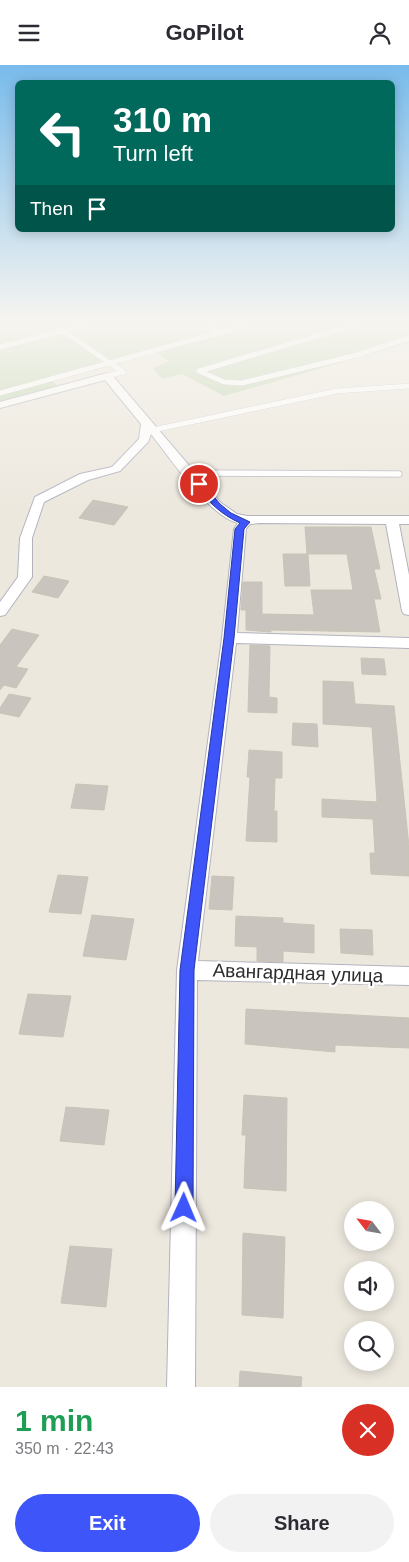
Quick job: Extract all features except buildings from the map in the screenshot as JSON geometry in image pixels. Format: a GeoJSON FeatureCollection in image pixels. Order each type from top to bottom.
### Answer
{"type":"FeatureCollection","features":[{"type":"Feature","properties":{"kind":"street"},"geometry":{"type":"LineString","coordinates":[[0,405],[71,386]]}},
{"type":"Feature","properties":{"kind":"street"},"geometry":{"type":"LineString","coordinates":[[115,386],[217,506],[228,515],[245,522],[260,519],[409,521]]}},
{"type":"Feature","properties":{"kind":"street"},"geometry":{"type":"LineString","coordinates":[[0,612],[25,577],[26,538],[39,500],[84,477],[116,469],[144,440],[150,426]]}},
{"type":"Feature","properties":{"kind":"street"},"geometry":{"type":"LineString","coordinates":[[392,520],[409,611]]}},
{"type":"Feature","properties":{"kind":"street"},"geometry":{"type":"LineString","coordinates":[[181,1387],[187,970],[229,638],[240,529],[245,522]]}},
{"type":"Feature","properties":{"kind":"street"},"geometry":{"type":"LineString","coordinates":[[229,638],[409,643]]}},
{"type":"Feature","properties":{"kind":"street","name":"Авангардная улица"},"geometry":{"type":"LineString","coordinates":[[187,970],[409,976]]}},
{"type":"Feature","properties":{"kind":"lane"},"geometry":{"type":"LineString","coordinates":[[0,393],[27,386]]}},
{"type":"Feature","properties":{"kind":"lane"},"geometry":{"type":"LineString","coordinates":[[150,426],[337,391],[401,386]]}},
{"type":"Feature","properties":{"kind":"lane"},"geometry":{"type":"LineString","coordinates":[[190,473],[399,474]]}},
{"type":"Feature","properties":{"kind":"green space"},"geometry":{"type":"Polygon","coordinates":[[[0,386],[57,386],[0,403],[0,386]]]}},
{"type":"Feature","properties":{"kind":"green space"},"geometry":{"type":"Polygon","coordinates":[[[204,386],[260,386],[224,396],[204,386]]]}},
{"type":"Feature","properties":{"kind":"route"},"geometry":{"type":"LineString","coordinates":[[184,1208],[187,970],[229,638],[240,529],[245,522],[228,515],[217,506],[199,484]]}}]}
